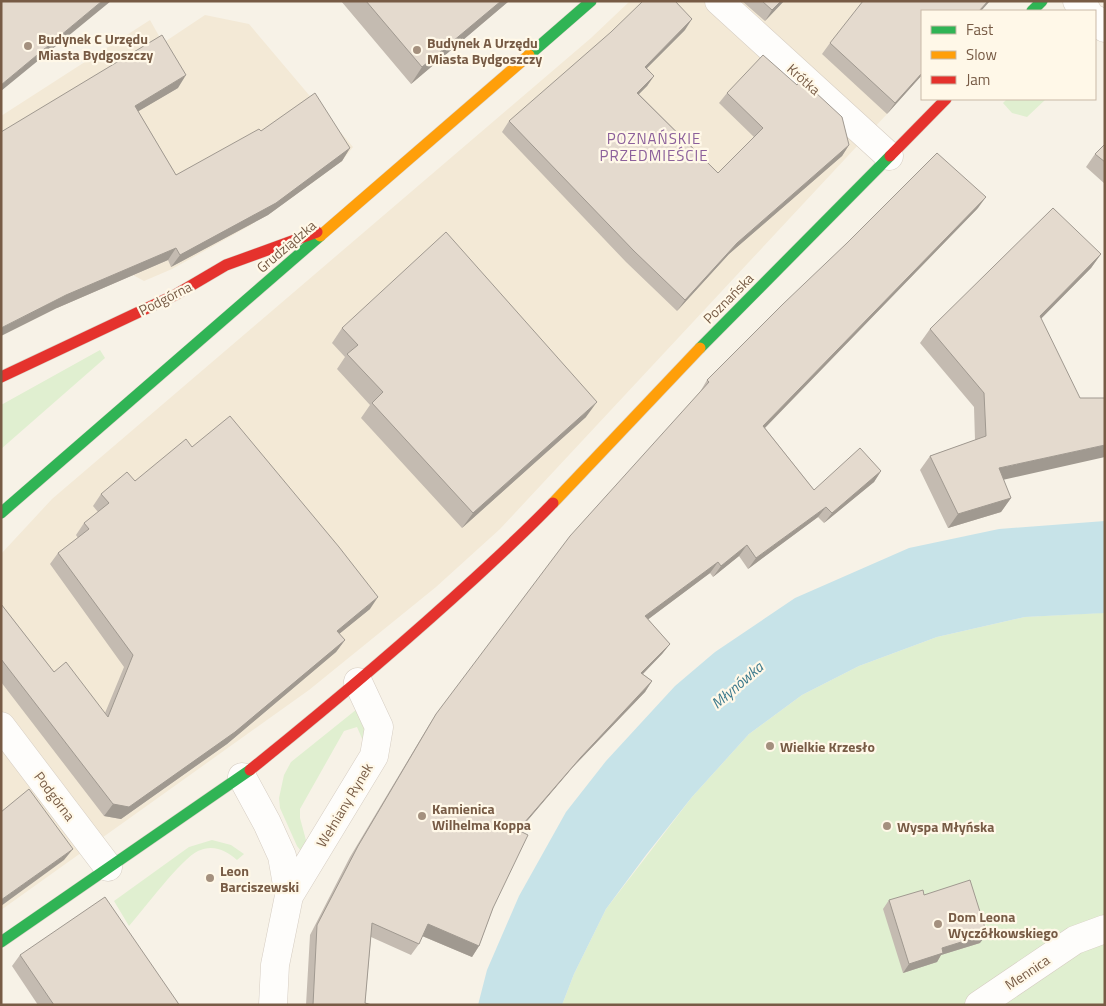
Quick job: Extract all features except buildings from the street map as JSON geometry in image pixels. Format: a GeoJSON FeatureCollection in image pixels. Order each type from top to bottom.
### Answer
{"type":"FeatureCollection","features":[{"type":"Feature","properties":{"kind":"main road","name":"Grudziądzka"},"geometry":{"type":"LineString","coordinates":[[1,513],[591,1]]}},
{"type":"Feature","properties":{"kind":"main road"},"geometry":{"type":"LineString","coordinates":[[1033,10],[1042,1]]}},
{"type":"Feature","properties":{"kind":"main road","name":"Poznańska"},"geometry":{"type":"LineString","coordinates":[[358,682],[440,610],[535,522],[681,367],[945,100]]}},
{"type":"Feature","properties":{"kind":"main road","name":"Podgórna"},"geometry":{"type":"LineString","coordinates":[[1,378],[175,295],[226,265],[332,226]]}},
{"type":"Feature","properties":{"kind":"main road"},"geometry":{"type":"LineString","coordinates":[[1,942],[242,777],[358,682]]}},
{"type":"Feature","properties":{"kind":"street","name":"Krótka"},"geometry":{"type":"LineString","coordinates":[[719,1],[889,156]]}},
{"type":"Feature","properties":{"kind":"street"},"geometry":{"type":"LineString","coordinates":[[1076,1],[1086,10]]}},
{"type":"Feature","properties":{"kind":"street"},"geometry":{"type":"LineString","coordinates":[[1096,19],[1105,28]]}},
{"type":"Feature","properties":{"kind":"street","name":"Wełniany Rynek"},"geometry":{"type":"LineString","coordinates":[[273,1005],[275,965],[289,896],[374,756],[379,727],[358,682]]}},
{"type":"Feature","properties":{"kind":"street","name":"Podgórna"},"geometry":{"type":"LineString","coordinates":[[1,726],[108,867]]}},
{"type":"Feature","properties":{"kind":"street","name":"Wełniany Rynek"},"geometry":{"type":"LineString","coordinates":[[242,777],[268,823],[282,856],[289,896]]}},
{"type":"Feature","properties":{"kind":"street","name":"Mennica"},"geometry":{"type":"LineString","coordinates":[[979,1005],[1075,940],[1105,929]]}},
{"type":"Feature","properties":{"kind":"shaded area"},"geometry":{"type":"Polygon","coordinates":[[[630,1],[990,1],[921,10],[887,114],[500,529],[436,587],[309,690],[1,910],[1,554],[52,499],[591,38],[630,1]]]}},
{"type":"Feature","properties":{"kind":"shaded area"},"geometry":{"type":"Polygon","coordinates":[[[205,15],[249,24],[353,147],[342,161],[284,203],[264,213],[251,225],[172,269],[144,281],[133,275],[57,308],[1,336],[1,116],[150,20],[163,43],[205,15]]]}},
{"type":"Feature","properties":{"kind":"green space"},"geometry":{"type":"Polygon","coordinates":[[[1006,100],[1045,100],[1027,117],[1012,113],[1003,103],[1006,100]]]}},
{"type":"Feature","properties":{"kind":"green space"},"geometry":{"type":"Polygon","coordinates":[[[100,350],[105,358],[1,449],[1,405],[100,350]]]}},
{"type":"Feature","properties":{"kind":"green space","name":"Wyspa Młyńska"},"geometry":{"type":"Polygon","coordinates":[[[1105,613],[1105,1005],[562,1005],[574,974],[606,909],[692,797],[749,734],[802,695],[859,666],[937,637],[1025,617],[1105,613]]]}},
{"type":"Feature","properties":{"kind":"green space"},"geometry":{"type":"Polygon","coordinates":[[[357,709],[369,731],[364,743],[357,727],[344,731],[300,809],[300,818],[307,844],[301,851],[280,808],[279,798],[284,775],[291,762],[357,709]]]}},
{"type":"Feature","properties":{"kind":"green space"},"geometry":{"type":"Polygon","coordinates":[[[212,840],[231,845],[244,854],[237,860],[219,849],[209,848],[198,851],[182,864],[129,926],[114,901],[189,847],[212,840]]]}},
{"type":"Feature","properties":{"kind":"water","name":"Młynówka"},"geometry":{"type":"Polygon","coordinates":[[[1105,521],[1105,613],[1025,617],[937,637],[859,666],[802,695],[749,734],[692,797],[646,855],[606,909],[574,974],[562,1005],[478,1005],[487,970],[519,896],[566,812],[606,761],[675,686],[715,652],[795,598],[909,548],[999,529],[1105,521]]]}},
{"type":"Feature","properties":{"kind":"traffic: fast"},"geometry":{"type":"LineString","coordinates":[[529,55],[591,1]]}},
{"type":"Feature","properties":{"kind":"traffic: fast"},"geometry":{"type":"LineString","coordinates":[[1033,10],[1042,1]]}},
{"type":"Feature","properties":{"kind":"traffic: fast"},"geometry":{"type":"LineString","coordinates":[[700,348],[890,156]]}},
{"type":"Feature","properties":{"kind":"traffic: fast"},"geometry":{"type":"LineString","coordinates":[[1,513],[320,236]]}},
{"type":"Feature","properties":{"kind":"traffic: fast"},"geometry":{"type":"LineString","coordinates":[[1,942],[250,770]]}},
{"type":"Feature","properties":{"kind":"traffic: slow"},"geometry":{"type":"LineString","coordinates":[[320,236],[529,55]]}},
{"type":"Feature","properties":{"kind":"traffic: slow"},"geometry":{"type":"LineString","coordinates":[[553,503],[700,348]]}},
{"type":"Feature","properties":{"kind":"traffic: jam"},"geometry":{"type":"LineString","coordinates":[[890,156],[945,100]]}},
{"type":"Feature","properties":{"kind":"traffic: jam"},"geometry":{"type":"LineString","coordinates":[[1,377],[175,295],[226,265],[317,232]]}},
{"type":"Feature","properties":{"kind":"traffic: jam"},"geometry":{"type":"LineString","coordinates":[[250,770],[421,627],[553,503]]}},
{"type":"Feature","properties":{"kind":"place","name":"Budynek C Urzędu Miasta Bydgoszczy"},"geometry":{"type":"Point","coordinates":[28,46]}},
{"type":"Feature","properties":{"kind":"place","name":"Budynek A Urzędu Miasta Bydgoszczy"},"geometry":{"type":"Point","coordinates":[417,50]}},
{"type":"Feature","properties":{"kind":"place","name":"Wielkie Krzesło"},"geometry":{"type":"Point","coordinates":[770,746]}},
{"type":"Feature","properties":{"kind":"place","name":"Kamienica Wilhelma Koppa"},"geometry":{"type":"Point","coordinates":[422,816]}},
{"type":"Feature","properties":{"kind":"place","name":"Wyspa Młyńska"},"geometry":{"type":"Point","coordinates":[887,826]}},
{"type":"Feature","properties":{"kind":"place","name":"Leon Barciszewski"},"geometry":{"type":"Point","coordinates":[210,878]}},
{"type":"Feature","properties":{"kind":"place","name":"Dom Leona Wyczółkowskiego"},"geometry":{"type":"Point","coordinates":[938,924]}},
{"type":"Feature","properties":{"kind":"district","name":"POZNAŃSKIE PRZEDMIEŚCIE"},"geometry":{"type":"Point","coordinates":[654,146]}}]}
